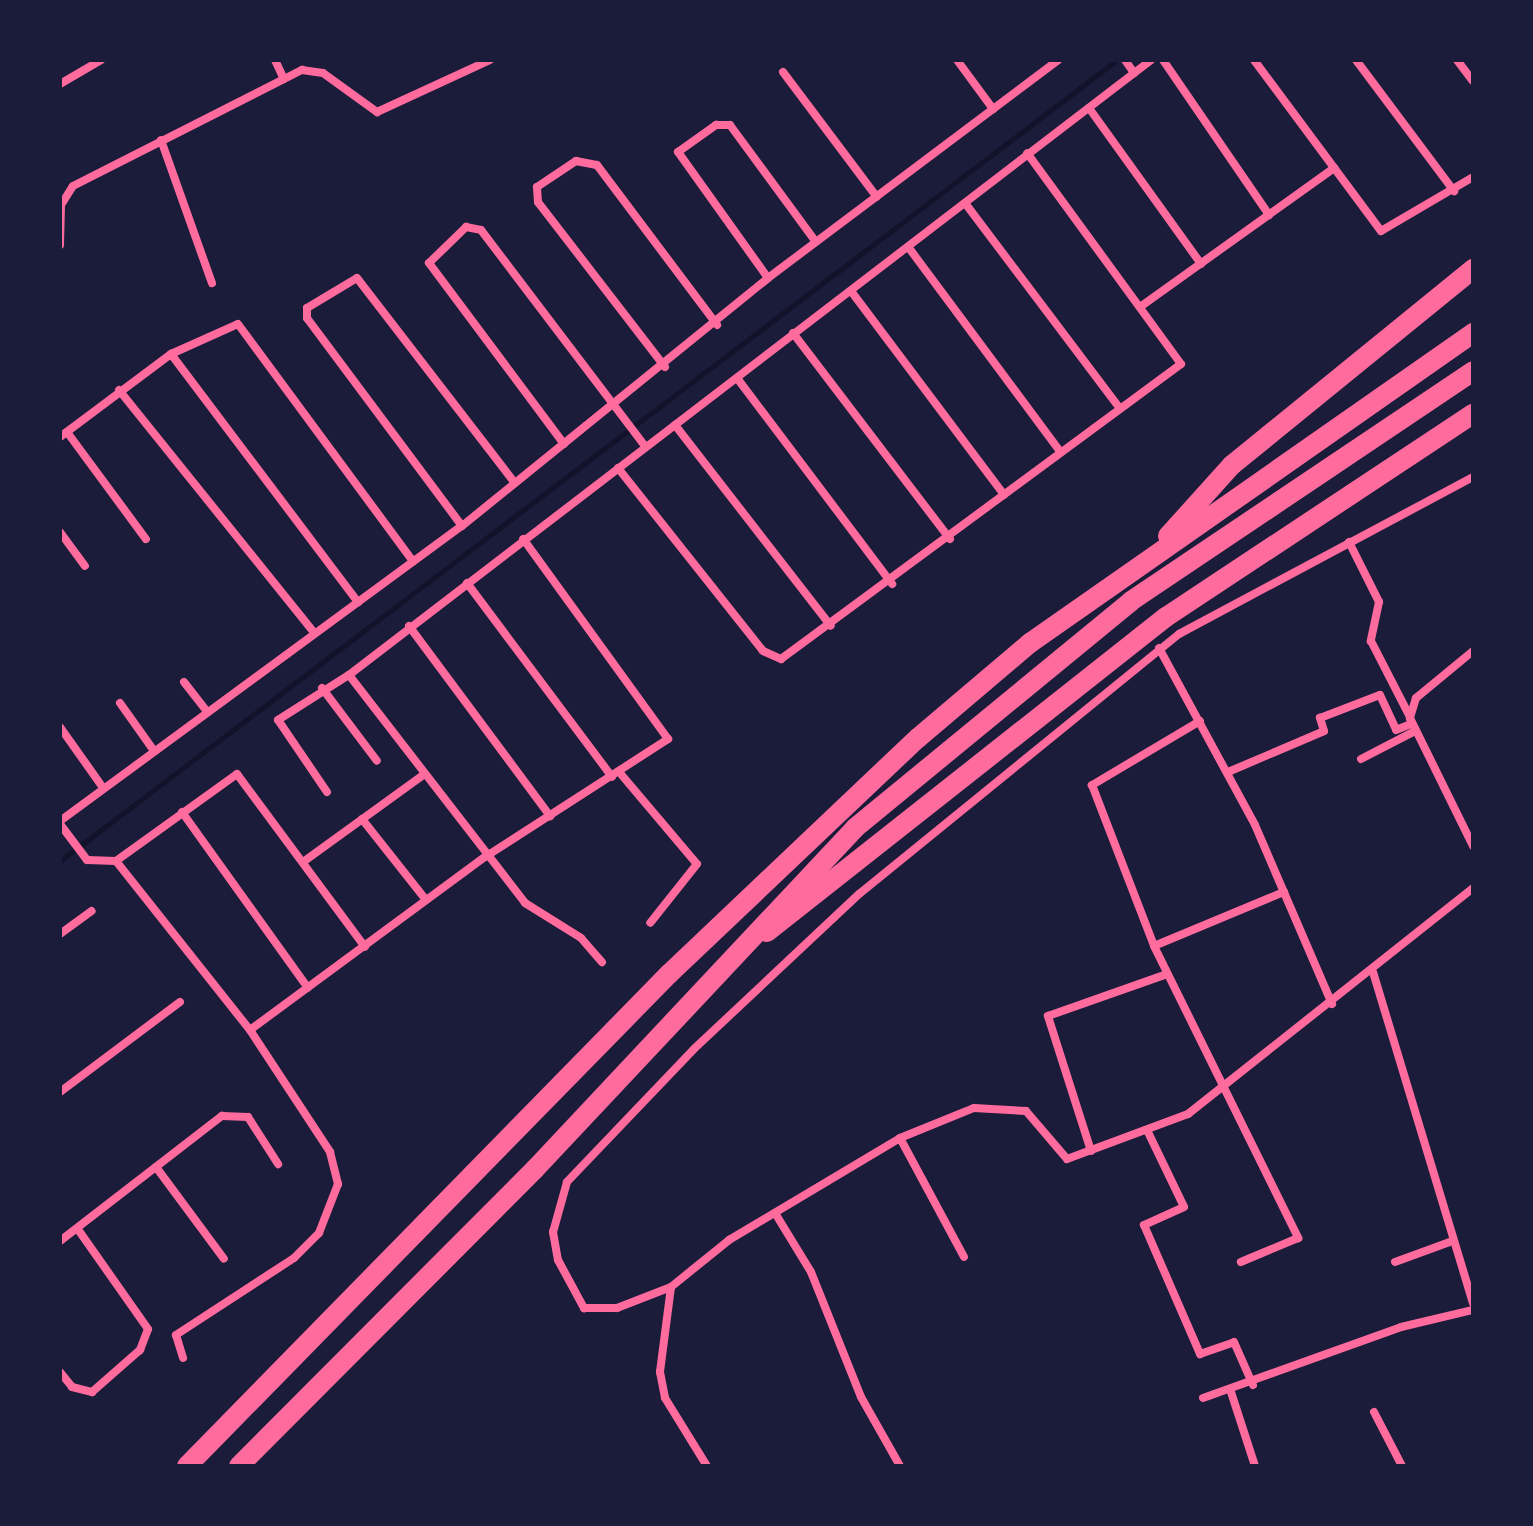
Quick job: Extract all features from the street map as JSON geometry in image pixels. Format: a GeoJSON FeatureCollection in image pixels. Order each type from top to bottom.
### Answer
{"type":"FeatureCollection","features":[{"type":"Feature","properties":{"kind":"highway"},"geometry":{"type":"LineString","coordinates":[[1152,555],[1232,465],[1473,269]]}},
{"type":"Feature","properties":{"kind":"highway"},"geometry":{"type":"LineString","coordinates":[[1429,306],[1473,279]]}},
{"type":"Feature","properties":{"kind":"highway"},"geometry":{"type":"LineString","coordinates":[[187,1466],[810,836],[1030,643],[1473,333]]}},
{"type":"Feature","properties":{"kind":"highway"},"geometry":{"type":"LineString","coordinates":[[239,1466],[535,1169],[712,974],[855,828],[989,712],[1131,601],[1473,371]]}},
{"type":"Feature","properties":{"kind":"highway"},"geometry":{"type":"LineString","coordinates":[[712,974],[1166,617],[1420,446],[1473,414]]}},
{"type":"Feature","properties":{"kind":"highway"},"geometry":{"type":"LineString","coordinates":[[1420,446],[1473,424]]}},
{"type":"Feature","properties":{"kind":"street"},"geometry":{"type":"LineString","coordinates":[[60,84],[101,60]]}},
{"type":"Feature","properties":{"kind":"street"},"geometry":{"type":"LineString","coordinates":[[275,60],[284,79]]}},
{"type":"Feature","properties":{"kind":"street"},"geometry":{"type":"LineString","coordinates":[[60,245],[61,205],[73,186],[161,140],[212,122],[302,70],[323,73],[377,112],[490,60]]}},
{"type":"Feature","properties":{"kind":"street"},"geometry":{"type":"LineString","coordinates":[[957,60],[993,109]]}},
{"type":"Feature","properties":{"kind":"street"},"geometry":{"type":"LineString","coordinates":[[365,947],[243,776],[230,777],[116,861],[87,860],[62,825],[101,785],[312,630],[358,602],[462,526],[564,444],[615,410],[768,278],[993,109],[1046,64],[1058,60]]}},
{"type":"Feature","properties":{"kind":"street"},"geometry":{"type":"LineString","coordinates":[[327,792],[276,724],[325,686],[349,675],[1151,60]]}},
{"type":"Feature","properties":{"kind":"street"},"geometry":{"type":"LineString","coordinates":[[1163,60],[1269,215]]}},
{"type":"Feature","properties":{"kind":"street"},"geometry":{"type":"LineString","coordinates":[[1254,60],[1334,168],[1386,231],[1473,177]]}},
{"type":"Feature","properties":{"kind":"street"},"geometry":{"type":"LineString","coordinates":[[1356,60],[1454,191]]}},
{"type":"Feature","properties":{"kind":"street"},"geometry":{"type":"LineString","coordinates":[[1457,60],[1473,81]]}},
{"type":"Feature","properties":{"kind":"street"},"geometry":{"type":"LineString","coordinates":[[1126,61],[1134,73]]}},
{"type":"Feature","properties":{"kind":"street"},"geometry":{"type":"LineString","coordinates":[[783,72],[877,197]]}},
{"type":"Feature","properties":{"kind":"street"},"geometry":{"type":"LineString","coordinates":[[1089,108],[1201,264]]}},
{"type":"Feature","properties":{"kind":"street"},"geometry":{"type":"LineString","coordinates":[[768,278],[677,157],[716,125],[730,125],[816,242]]}},
{"type":"Feature","properties":{"kind":"street"},"geometry":{"type":"LineString","coordinates":[[161,140],[212,283]]}},
{"type":"Feature","properties":{"kind":"street"},"geometry":{"type":"LineString","coordinates":[[618,468],[763,651],[781,659],[892,584],[1060,451],[1181,362],[1027,153]]}},
{"type":"Feature","properties":{"kind":"street"},"geometry":{"type":"LineString","coordinates":[[665,367],[535,197],[537,187],[586,160],[717,325]]}},
{"type":"Feature","properties":{"kind":"street"},"geometry":{"type":"LineString","coordinates":[[1140,307],[1334,168]]}},
{"type":"Feature","properties":{"kind":"street"},"geometry":{"type":"LineString","coordinates":[[965,203],[1119,407]]}},
{"type":"Feature","properties":{"kind":"street"},"geometry":{"type":"LineString","coordinates":[[564,444],[429,263],[466,227],[481,230],[645,446]]}},
{"type":"Feature","properties":{"kind":"street"},"geometry":{"type":"LineString","coordinates":[[909,248],[1060,451]]}},
{"type":"Feature","properties":{"kind":"street"},"geometry":{"type":"LineString","coordinates":[[462,526],[305,312],[353,276],[382,305],[514,482]]}},
{"type":"Feature","properties":{"kind":"street"},"geometry":{"type":"LineString","coordinates":[[851,291],[1004,495]]}},
{"type":"Feature","properties":{"kind":"street"},"geometry":{"type":"LineString","coordinates":[[146,539],[64,435],[119,390],[171,354],[231,325],[245,328],[413,561]]}},
{"type":"Feature","properties":{"kind":"street"},"geometry":{"type":"LineString","coordinates":[[793,333],[950,539]]}},
{"type":"Feature","properties":{"kind":"street"},"geometry":{"type":"LineString","coordinates":[[171,354],[358,602]]}},
{"type":"Feature","properties":{"kind":"street"},"geometry":{"type":"LineString","coordinates":[[737,378],[892,584]]}},
{"type":"Feature","properties":{"kind":"street"},"geometry":{"type":"LineString","coordinates":[[119,390],[312,630]]}},
{"type":"Feature","properties":{"kind":"street"},"geometry":{"type":"LineString","coordinates":[[675,425],[831,626]]}},
{"type":"Feature","properties":{"kind":"street"},"geometry":{"type":"LineString","coordinates":[[1473,477],[1159,648],[859,894],[694,1049],[567,1182],[552,1245],[580,1304],[602,1311],[671,1287],[775,1213],[900,1138],[1002,1104],[1026,1111],[1067,1159],[1147,1130],[1226,1089],[1473,888]]}},
{"type":"Feature","properties":{"kind":"street"},"geometry":{"type":"LineString","coordinates":[[60,532],[85,566]]}},
{"type":"Feature","properties":{"kind":"street"},"geometry":{"type":"LineString","coordinates":[[250,1030],[485,857],[668,739],[523,539]]}},
{"type":"Feature","properties":{"kind":"street"},"geometry":{"type":"LineString","coordinates":[[1349,542],[1379,602],[1371,641],[1473,846]]}},
{"type":"Feature","properties":{"kind":"street"},"geometry":{"type":"LineString","coordinates":[[467,583],[616,775],[697,864],[650,923]]}},
{"type":"Feature","properties":{"kind":"street"},"geometry":{"type":"LineString","coordinates":[[409,626],[550,816]]}},
{"type":"Feature","properties":{"kind":"street"},"geometry":{"type":"LineString","coordinates":[[1159,648],[1228,772],[1332,1004]]}},
{"type":"Feature","properties":{"kind":"street"},"geometry":{"type":"LineString","coordinates":[[1361,759],[1412,724],[1416,698],[1473,651]]}},
{"type":"Feature","properties":{"kind":"street"},"geometry":{"type":"LineString","coordinates":[[349,675],[485,857],[525,903],[581,938],[602,962]]}},
{"type":"Feature","properties":{"kind":"street"},"geometry":{"type":"LineString","coordinates":[[184,682],[206,710]]}},
{"type":"Feature","properties":{"kind":"street"},"geometry":{"type":"LineString","coordinates":[[325,686],[377,761]]}},
{"type":"Feature","properties":{"kind":"street"},"geometry":{"type":"LineString","coordinates":[[1228,772],[1324,731],[1320,718],[1380,695],[1396,730],[1412,724]]}},
{"type":"Feature","properties":{"kind":"street"},"geometry":{"type":"LineString","coordinates":[[120,703],[152,748]]}},
{"type":"Feature","properties":{"kind":"street"},"geometry":{"type":"LineString","coordinates":[[1200,721],[1092,785],[1154,946],[1298,1238],[1241,1262]]}},
{"type":"Feature","properties":{"kind":"street"},"geometry":{"type":"LineString","coordinates":[[60,727],[101,785]]}},
{"type":"Feature","properties":{"kind":"street"},"geometry":{"type":"LineString","coordinates":[[303,862],[423,775]]}},
{"type":"Feature","properties":{"kind":"street"},"geometry":{"type":"LineString","coordinates":[[182,812],[308,988]]}},
{"type":"Feature","properties":{"kind":"street"},"geometry":{"type":"LineString","coordinates":[[362,819],[426,900]]}},
{"type":"Feature","properties":{"kind":"street"},"geometry":{"type":"LineString","coordinates":[[116,861],[250,1030],[330,1152],[338,1184],[319,1233],[294,1258],[176,1335],[183,1358]]}},
{"type":"Feature","properties":{"kind":"street"},"geometry":{"type":"LineString","coordinates":[[1154,946],[1284,892]]}},
{"type":"Feature","properties":{"kind":"street"},"geometry":{"type":"LineString","coordinates":[[60,934],[92,911]]}},
{"type":"Feature","properties":{"kind":"street"},"geometry":{"type":"LineString","coordinates":[[1373,972],[1450,1242],[1473,1303]]}},
{"type":"Feature","properties":{"kind":"street"},"geometry":{"type":"LineString","coordinates":[[1091,1151],[1048,1016],[1167,974]]}},
{"type":"Feature","properties":{"kind":"street"},"geometry":{"type":"LineString","coordinates":[[60,1092],[180,1002]]}},
{"type":"Feature","properties":{"kind":"street"},"geometry":{"type":"LineString","coordinates":[[60,1241],[222,1116],[248,1117],[278,1164]]}},
{"type":"Feature","properties":{"kind":"street"},"geometry":{"type":"LineString","coordinates":[[1147,1130],[1184,1207],[1144,1225],[1200,1354],[1234,1342],[1253,1385]]}},
{"type":"Feature","properties":{"kind":"street"},"geometry":{"type":"LineString","coordinates":[[900,1138],[964,1257]]}},
{"type":"Feature","properties":{"kind":"street"},"geometry":{"type":"LineString","coordinates":[[156,1167],[224,1259]]}},
{"type":"Feature","properties":{"kind":"street"},"geometry":{"type":"LineString","coordinates":[[775,1213],[811,1272],[861,1397],[900,1466]]}},
{"type":"Feature","properties":{"kind":"street"},"geometry":{"type":"LineString","coordinates":[[60,1372],[85,1394],[140,1350],[146,1322],[77,1228]]}},
{"type":"Feature","properties":{"kind":"street"},"geometry":{"type":"LineString","coordinates":[[1395,1262],[1450,1242]]}},
{"type":"Feature","properties":{"kind":"street"},"geometry":{"type":"LineString","coordinates":[[671,1287],[660,1372],[665,1398],[707,1466]]}},
{"type":"Feature","properties":{"kind":"street"},"geometry":{"type":"LineString","coordinates":[[1203,1398],[1253,1385],[1401,1327],[1473,1310]]}},
{"type":"Feature","properties":{"kind":"street"},"geometry":{"type":"LineString","coordinates":[[1231,1392],[1255,1466]]}},
{"type":"Feature","properties":{"kind":"street"},"geometry":{"type":"LineString","coordinates":[[1374,1412],[1402,1466]]}},
{"type":"Feature","properties":{"kind":"waterway"},"geometry":{"type":"LineString","coordinates":[[60,861],[1117,60]]}}]}
